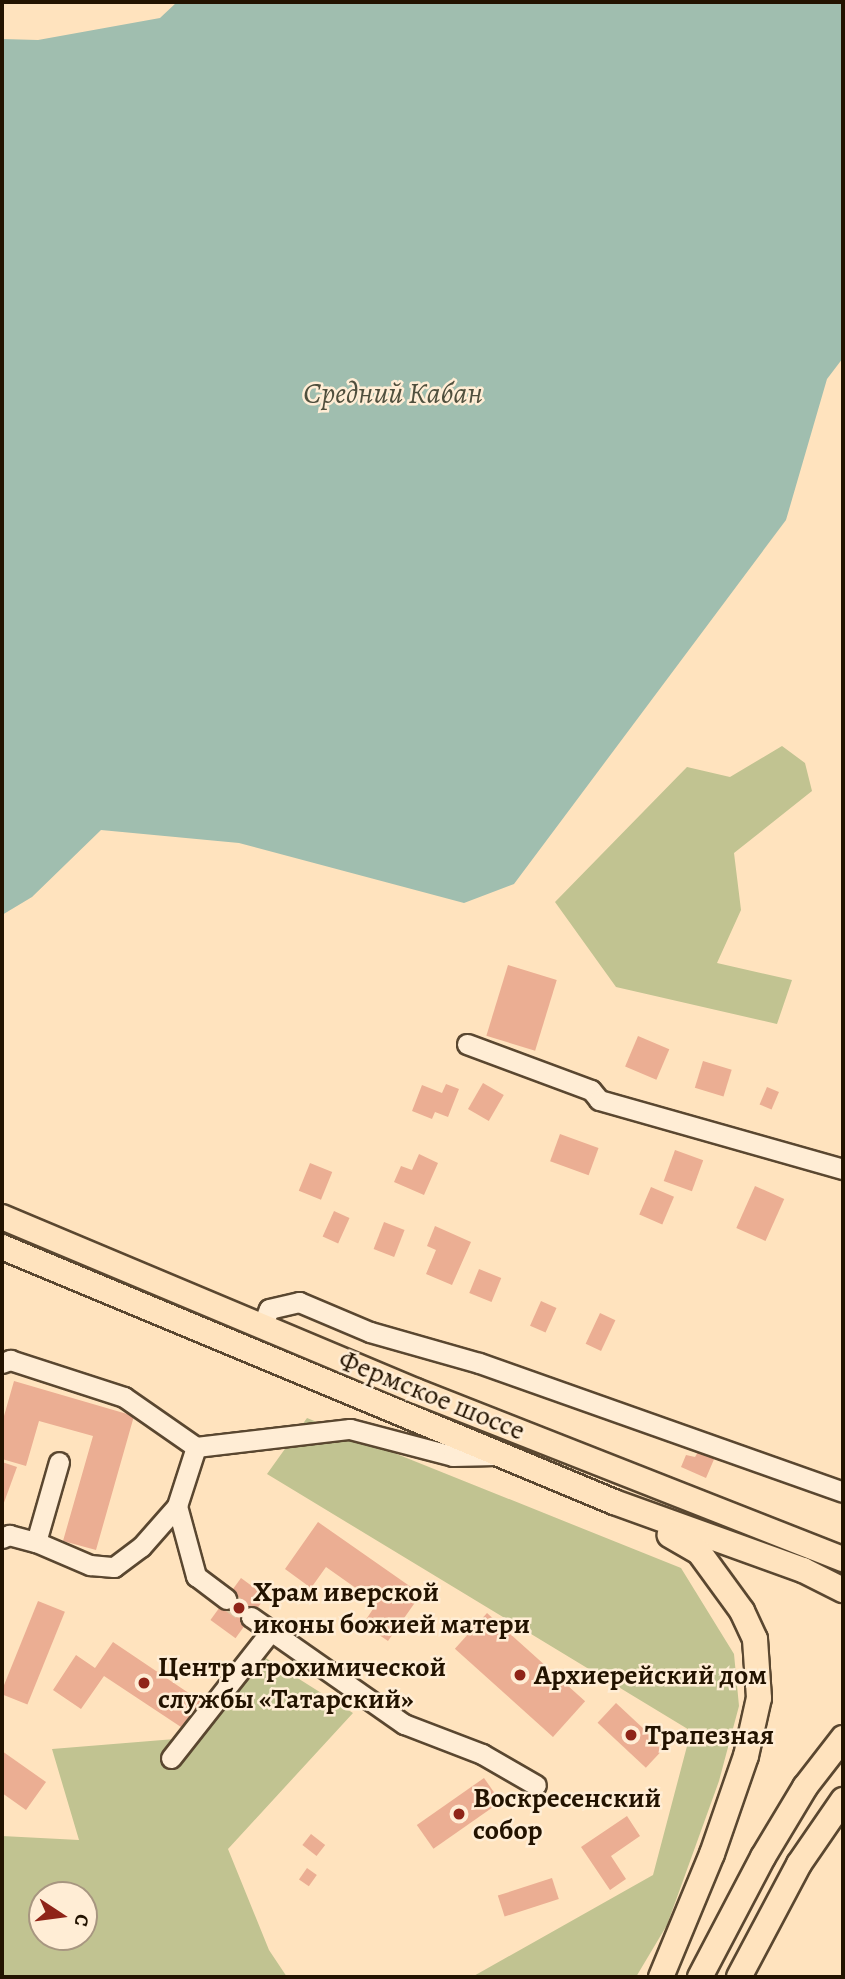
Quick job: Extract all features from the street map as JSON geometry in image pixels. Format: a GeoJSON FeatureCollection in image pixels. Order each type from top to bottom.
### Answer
{"type":"FeatureCollection","features":[{"type":"Feature","properties":{"kind":"main road","name":"Фермское шоссе"},"geometry":{"type":"LineString","coordinates":[[2,1217],[674,1496],[843,1559]]}},
{"type":"Feature","properties":{"kind":"main road","name":"Фермское шоссе"},"geometry":{"type":"LineString","coordinates":[[2,1247],[614,1503],[803,1570],[843,1590]]}},
{"type":"Feature","properties":{"kind":"main road"},"geometry":{"type":"LineString","coordinates":[[614,1503],[699,1552],[743,1611],[755,1639],[759,1698],[746,1756],[661,1977]]}},
{"type":"Feature","properties":{"kind":"main road"},"geometry":{"type":"LineString","coordinates":[[700,1977],[770,1846],[806,1787],[843,1738]]}},
{"type":"Feature","properties":{"kind":"main road"},"geometry":{"type":"LineString","coordinates":[[739,1977],[799,1864],[843,1800]]}},
{"type":"Feature","properties":{"kind":"street"},"geometry":{"type":"LineString","coordinates":[[467,1044],[591,1090],[599,1100],[843,1169]]}},
{"type":"Feature","properties":{"kind":"street"},"geometry":{"type":"LineString","coordinates":[[262,1327],[270,1309],[299,1301],[370,1332],[479,1363],[843,1492]]}},
{"type":"Feature","properties":{"kind":"street"},"geometry":{"type":"LineString","coordinates":[[2,1363],[10,1360],[124,1397],[196,1447],[350,1429],[453,1456],[503,1455]]}},
{"type":"Feature","properties":{"kind":"street"},"geometry":{"type":"LineString","coordinates":[[2,1538],[9,1535],[36,1542],[90,1566],[114,1567],[141,1547],[177,1506],[196,1447]]}},
{"type":"Feature","properties":{"kind":"street"},"geometry":{"type":"LineString","coordinates":[[36,1542],[59,1462]]}},
{"type":"Feature","properties":{"kind":"street"},"geometry":{"type":"LineString","coordinates":[[177,1506],[196,1576],[226,1599]]}},
{"type":"Feature","properties":{"kind":"street"},"geometry":{"type":"LineString","coordinates":[[251,1617],[404,1724],[482,1754],[536,1785]]}},
{"type":"Feature","properties":{"kind":"street"},"geometry":{"type":"LineString","coordinates":[[171,1758],[271,1631]]}},
{"type":"Feature","properties":{"kind":"green space"},"geometry":{"type":"Polygon","coordinates":[[[782,746],[805,763],[812,791],[734,853],[741,910],[717,963],[792,980],[777,1024],[616,987],[555,902],[687,767],[730,777],[782,746]]]}},
{"type":"Feature","properties":{"kind":"green space"},"geometry":{"type":"Polygon","coordinates":[[[307,1418],[681,1568],[734,1654],[739,1706],[719,1781],[667,1925],[636,1977],[472,1977],[653,1875],[691,1731],[267,1474],[307,1418]]]}},
{"type":"Feature","properties":{"kind":"green space"},"geometry":{"type":"Polygon","coordinates":[[[261,1655],[353,1713],[228,1849],[269,1950],[287,1977],[2,1977],[2,1836],[79,1840],[52,1749],[175,1739],[261,1655]]]}},
{"type":"Feature","properties":{"kind":"water","name":"Средний Кабан"},"geometry":{"type":"Polygon","coordinates":[[[177,2],[843,2],[843,358],[827,379],[786,520],[514,884],[464,903],[239,843],[101,830],[32,897],[2,915],[2,39],[38,40],[160,18],[177,2]]]}},
{"type":"Feature","properties":{"kind":"building"},"geometry":{"type":"Polygon","coordinates":[[[508,965],[557,980],[535,1051],[486,1036],[508,965]]]}},
{"type":"Feature","properties":{"kind":"building"},"geometry":{"type":"Polygon","coordinates":[[[638,1036],[669,1049],[656,1080],[625,1066],[638,1036]]]}},
{"type":"Feature","properties":{"kind":"building"},"geometry":{"type":"Polygon","coordinates":[[[703,1061],[732,1070],[724,1097],[695,1088],[703,1061]]]}},
{"type":"Feature","properties":{"kind":"building"},"geometry":{"type":"Polygon","coordinates":[[[483,1083],[504,1095],[489,1121],[468,1109],[483,1083]]]}},
{"type":"Feature","properties":{"kind":"building"},"geometry":{"type":"Polygon","coordinates":[[[446,1084],[459,1089],[448,1117],[435,1112],[432,1119],[412,1111],[422,1085],[442,1093],[446,1084]]]}},
{"type":"Feature","properties":{"kind":"building"},"geometry":{"type":"Polygon","coordinates":[[[767,1087],[779,1092],[772,1110],[760,1104],[767,1087]]]}},
{"type":"Feature","properties":{"kind":"building"},"geometry":{"type":"Polygon","coordinates":[[[560,1134],[599,1148],[589,1175],[550,1161],[560,1134]]]}},
{"type":"Feature","properties":{"kind":"building"},"geometry":{"type":"Polygon","coordinates":[[[675,1150],[703,1160],[692,1191],[664,1181],[675,1150]]]}},
{"type":"Feature","properties":{"kind":"building"},"geometry":{"type":"Polygon","coordinates":[[[419,1154],[438,1163],[424,1195],[394,1182],[401,1166],[412,1170],[419,1154]]]}},
{"type":"Feature","properties":{"kind":"building"},"geometry":{"type":"Polygon","coordinates":[[[310,1163],[332,1172],[321,1200],[299,1191],[310,1163]]]}},
{"type":"Feature","properties":{"kind":"building"},"geometry":{"type":"Polygon","coordinates":[[[755,1186],[784,1199],[766,1241],[736,1228],[755,1186]]]}},
{"type":"Feature","properties":{"kind":"building"},"geometry":{"type":"Polygon","coordinates":[[[651,1187],[674,1197],[662,1224],[639,1215],[651,1187]]]}},
{"type":"Feature","properties":{"kind":"building"},"geometry":{"type":"Polygon","coordinates":[[[334,1211],[350,1218],[338,1243],[323,1237],[334,1211]]]}},
{"type":"Feature","properties":{"kind":"building"},"geometry":{"type":"Polygon","coordinates":[[[384,1222],[405,1230],[394,1257],[374,1249],[384,1222]]]}},
{"type":"Feature","properties":{"kind":"building"},"geometry":{"type":"Polygon","coordinates":[[[435,1226],[471,1242],[452,1285],[426,1274],[436,1250],[427,1246],[435,1226]]]}},
{"type":"Feature","properties":{"kind":"building"},"geometry":{"type":"Polygon","coordinates":[[[479,1269],[501,1278],[492,1302],[469,1293],[479,1269]]]}},
{"type":"Feature","properties":{"kind":"building"},"geometry":{"type":"Polygon","coordinates":[[[541,1301],[557,1308],[546,1333],[530,1326],[541,1301]]]}},
{"type":"Feature","properties":{"kind":"building"},"geometry":{"type":"Polygon","coordinates":[[[600,1313],[615,1320],[601,1351],[586,1344],[600,1313]]]}},
{"type":"Feature","properties":{"kind":"building"},"geometry":{"type":"Polygon","coordinates":[[[14,1381],[134,1416],[96,1550],[63,1541],[93,1436],[39,1421],[26,1466],[2,1459],[2,1423],[14,1381]]]}},
{"type":"Feature","properties":{"kind":"building"},"geometry":{"type":"Polygon","coordinates":[[[699,1450],[715,1457],[706,1478],[681,1467],[686,1455],[695,1457],[699,1450]]]}},
{"type":"Feature","properties":{"kind":"building"},"geometry":{"type":"Polygon","coordinates":[[[2,1462],[17,1467],[2,1508],[2,1462]]]}},
{"type":"Feature","properties":{"kind":"building"},"geometry":{"type":"Polygon","coordinates":[[[318,1522],[421,1594],[388,1641],[363,1624],[377,1603],[326,1567],[311,1588],[285,1569],[318,1522]]]}},
{"type":"Feature","properties":{"kind":"building","name":"Храм иверской иконы божией матери"},"geometry":{"type":"Polygon","coordinates":[[[241,1578],[266,1596],[236,1638],[210,1620],[241,1578]]]}},
{"type":"Feature","properties":{"kind":"building"},"geometry":{"type":"Polygon","coordinates":[[[38,1601],[65,1612],[27,1705],[2,1694],[2,1690],[38,1601]]]}},
{"type":"Feature","properties":{"kind":"building","name":"Архиерейский дом"},"geometry":{"type":"Polygon","coordinates":[[[487,1613],[585,1701],[553,1737],[455,1649],[487,1613]]]}},
{"type":"Feature","properties":{"kind":"building","name":"Центр агрохимической службы «Татарский»"},"geometry":{"type":"Polygon","coordinates":[[[113,1642],[202,1702],[184,1729],[104,1676],[81,1709],[53,1690],[76,1655],[95,1668],[113,1642]]]}},
{"type":"Feature","properties":{"kind":"building","name":"Трапезная"},"geometry":{"type":"Polygon","coordinates":[[[616,1703],[664,1748],[646,1768],[598,1723],[616,1703]]]}},
{"type":"Feature","properties":{"kind":"building"},"geometry":{"type":"Polygon","coordinates":[[[2,1751],[46,1782],[26,1810],[2,1793],[2,1751]]]}},
{"type":"Feature","properties":{"kind":"building","name":"Воскресенский собор"},"geometry":{"type":"Polygon","coordinates":[[[484,1778],[501,1802],[433,1849],[417,1825],[484,1778]]]}},
{"type":"Feature","properties":{"kind":"building"},"geometry":{"type":"Polygon","coordinates":[[[627,1816],[640,1836],[611,1856],[626,1879],[610,1890],[581,1847],[627,1816]]]}},
{"type":"Feature","properties":{"kind":"building"},"geometry":{"type":"Polygon","coordinates":[[[311,1834],[325,1845],[317,1856],[302,1845],[311,1834]]]}},
{"type":"Feature","properties":{"kind":"building"},"geometry":{"type":"Polygon","coordinates":[[[307,1868],[317,1875],[309,1886],[299,1879],[307,1868]]]}},
{"type":"Feature","properties":{"kind":"building"},"geometry":{"type":"Polygon","coordinates":[[[552,1878],[559,1899],[505,1917],[498,1896],[552,1878]]]}},
{"type":"Feature","properties":{"kind":"waterway"},"geometry":{"type":"LineString","coordinates":[[843,682],[843,694]]}},
{"type":"Feature","properties":{"kind":"tunnel"},"geometry":{"type":"LineString","coordinates":[[226,1599],[251,1617]]}},
{"type":"Feature","properties":{"kind":"place","name":"Храм иверской иконы божией матери"},"geometry":{"type":"Point","coordinates":[239,1608]}},
{"type":"Feature","properties":{"kind":"place","name":"Архиерейский дом"},"geometry":{"type":"Point","coordinates":[520,1675]}},
{"type":"Feature","properties":{"kind":"place","name":"Центр агрохимической службы «Татарский»"},"geometry":{"type":"Point","coordinates":[144,1683]}},
{"type":"Feature","properties":{"kind":"place","name":"Трапезная"},"geometry":{"type":"Point","coordinates":[631,1735]}},
{"type":"Feature","properties":{"kind":"place","name":"Воскресенский собор"},"geometry":{"type":"Point","coordinates":[459,1814]}}]}
